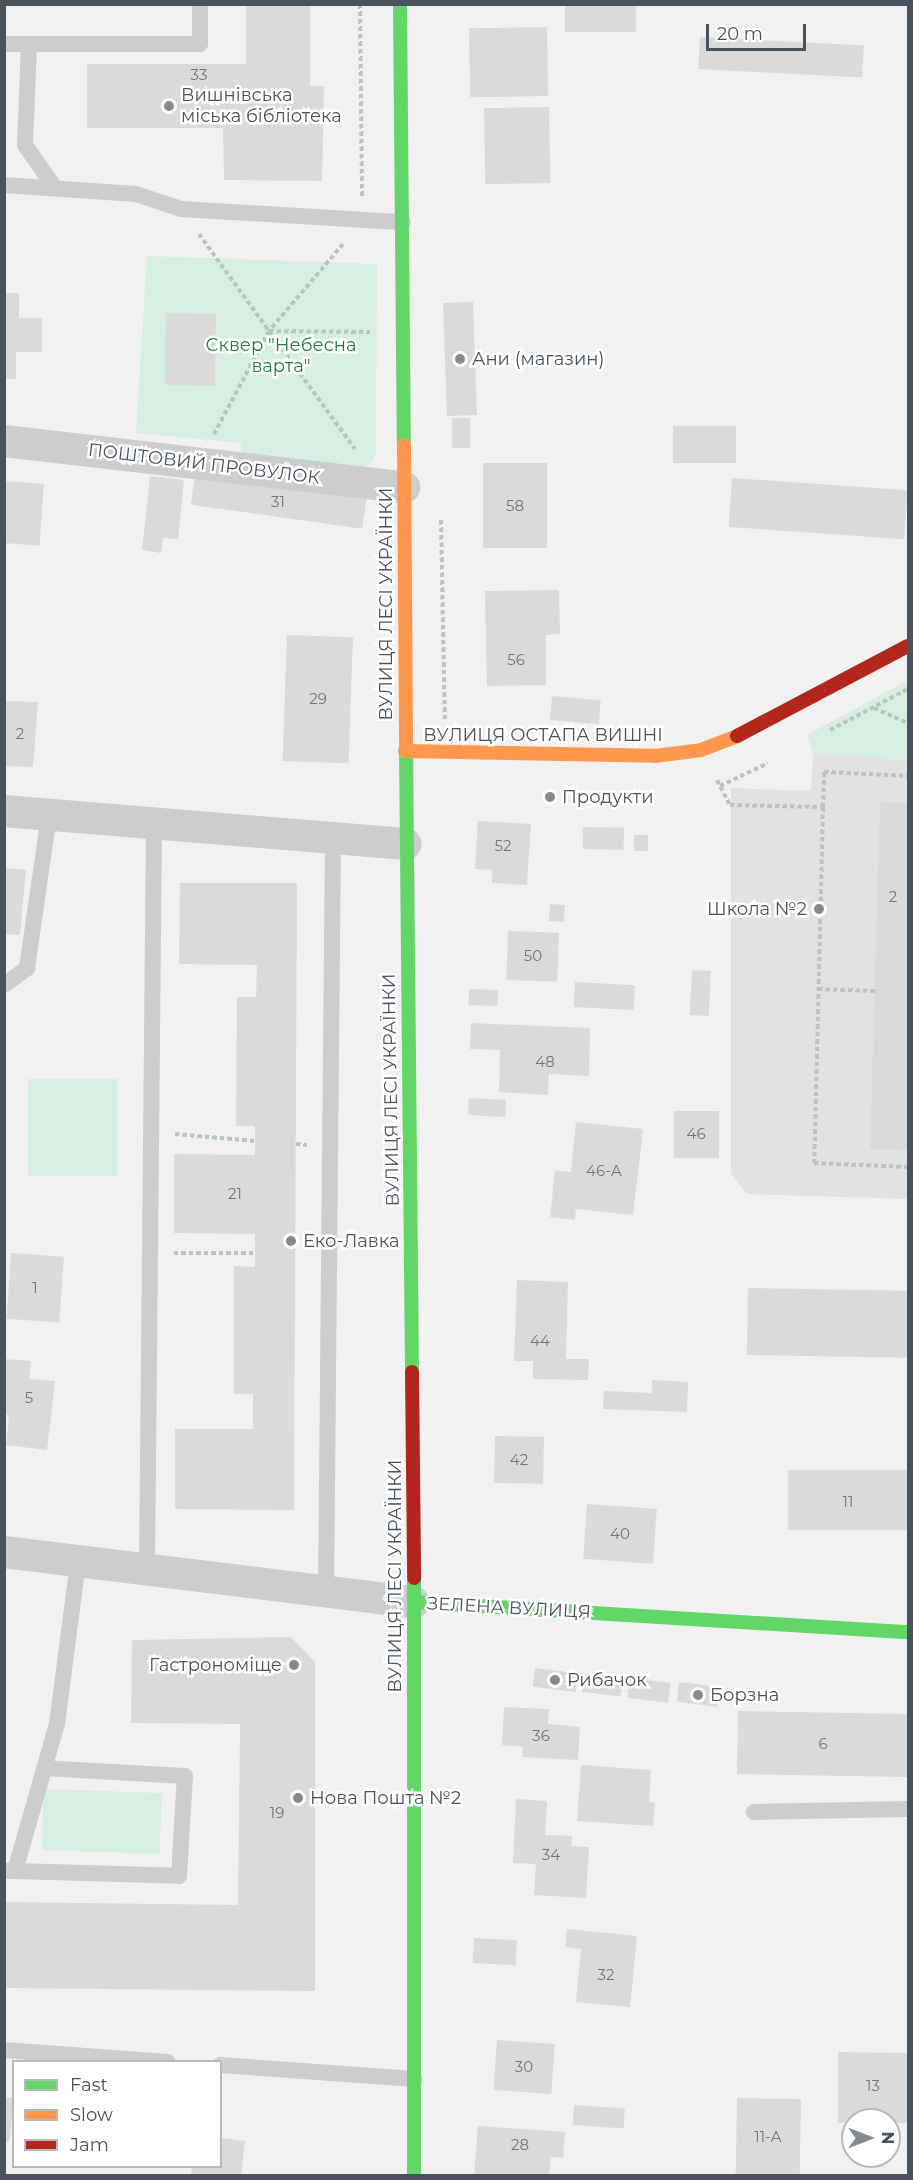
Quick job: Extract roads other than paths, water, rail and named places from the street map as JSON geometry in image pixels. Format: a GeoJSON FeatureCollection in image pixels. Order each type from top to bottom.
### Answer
{"type":"FeatureCollection","features":[{"type":"Feature","properties":{"kind":"street","name":"ВУЛИЦЯ ЛЕСІ УКРАЇНКИ"},"geometry":{"type":"LineString","coordinates":[[400,4],[404,332],[392,485],[405,752],[414,1602],[414,2175]]}},
{"type":"Feature","properties":{"kind":"street","name":"ПОШТОВИЙ ПРОВУЛОК"},"geometry":{"type":"LineString","coordinates":[[4,441],[392,485]]}},
{"type":"Feature","properties":{"kind":"street","name":"ВУЛИЦЯ ОСТАПА ВИШНІ"},"geometry":{"type":"LineString","coordinates":[[405,752],[655,756],[701,750],[754,729],[909,646]]}},
{"type":"Feature","properties":{"kind":"street"},"geometry":{"type":"LineString","coordinates":[[4,811],[406,844]]}},
{"type":"Feature","properties":{"kind":"street","name":"ЗЕЛЕНА ВУЛИЦЯ"},"geometry":{"type":"LineString","coordinates":[[4,1552],[414,1602],[909,1632]]}},
{"type":"Feature","properties":{"kind":"lane"},"geometry":{"type":"LineString","coordinates":[[4,44],[200,44],[200,4]]}},
{"type":"Feature","properties":{"kind":"lane"},"geometry":{"type":"LineString","coordinates":[[29,44],[25,145],[55,188]]}},
{"type":"Feature","properties":{"kind":"lane"},"geometry":{"type":"LineString","coordinates":[[4,185],[136,194],[182,210],[403,222]]}},
{"type":"Feature","properties":{"kind":"lane"},"geometry":{"type":"LineString","coordinates":[[4,985],[27,968],[49,814]]}},
{"type":"Feature","properties":{"kind":"lane"},"geometry":{"type":"LineString","coordinates":[[147,1569],[154,824]]}},
{"type":"Feature","properties":{"kind":"lane"},"geometry":{"type":"LineString","coordinates":[[327,1593],[333,838]]}},
{"type":"Feature","properties":{"kind":"lane"},"geometry":{"type":"LineString","coordinates":[[4,966],[27,968]]}},
{"type":"Feature","properties":{"kind":"lane"},"geometry":{"type":"LineString","coordinates":[[44,1768],[185,1776],[179,1876],[10,1871],[57,1724],[78,1562]]}},
{"type":"Feature","properties":{"kind":"lane"},"geometry":{"type":"LineString","coordinates":[[754,1812],[909,1809]]}},
{"type":"Feature","properties":{"kind":"lane"},"geometry":{"type":"LineString","coordinates":[[4,2050],[153,2060]]}},
{"type":"Feature","properties":{"kind":"lane"},"geometry":{"type":"LineString","coordinates":[[222,2065],[414,2079]]}},
{"type":"Feature","properties":{"kind":"place","name":"Вишнівська міська бібліотека"},"geometry":{"type":"Point","coordinates":[169,106]}},
{"type":"Feature","properties":{"kind":"place","name":"Ани (магазин)"},"geometry":{"type":"Point","coordinates":[460,359]}},
{"type":"Feature","properties":{"kind":"place","name":"Продукти"},"geometry":{"type":"Point","coordinates":[550,797]}},
{"type":"Feature","properties":{"kind":"place","name":"Школа №2"},"geometry":{"type":"Point","coordinates":[819,909]}},
{"type":"Feature","properties":{"kind":"place","name":"Еко-Лавка"},"geometry":{"type":"Point","coordinates":[291,1241]}},
{"type":"Feature","properties":{"kind":"place","name":"Гастрономіще"},"geometry":{"type":"Point","coordinates":[294,1665]}},
{"type":"Feature","properties":{"kind":"place","name":"Рибачок"},"geometry":{"type":"Point","coordinates":[555,1680]}},
{"type":"Feature","properties":{"kind":"place","name":"Борзна"},"geometry":{"type":"Point","coordinates":[698,1695]}},
{"type":"Feature","properties":{"kind":"place","name":"Нова Пошта №2"},"geometry":{"type":"Point","coordinates":[298,1798]}},
{"type":"Feature","properties":{"kind":"park label","name":"Сквер \"Небесна варта\""},"geometry":{"type":"Point","coordinates":[281,356]}}]}
